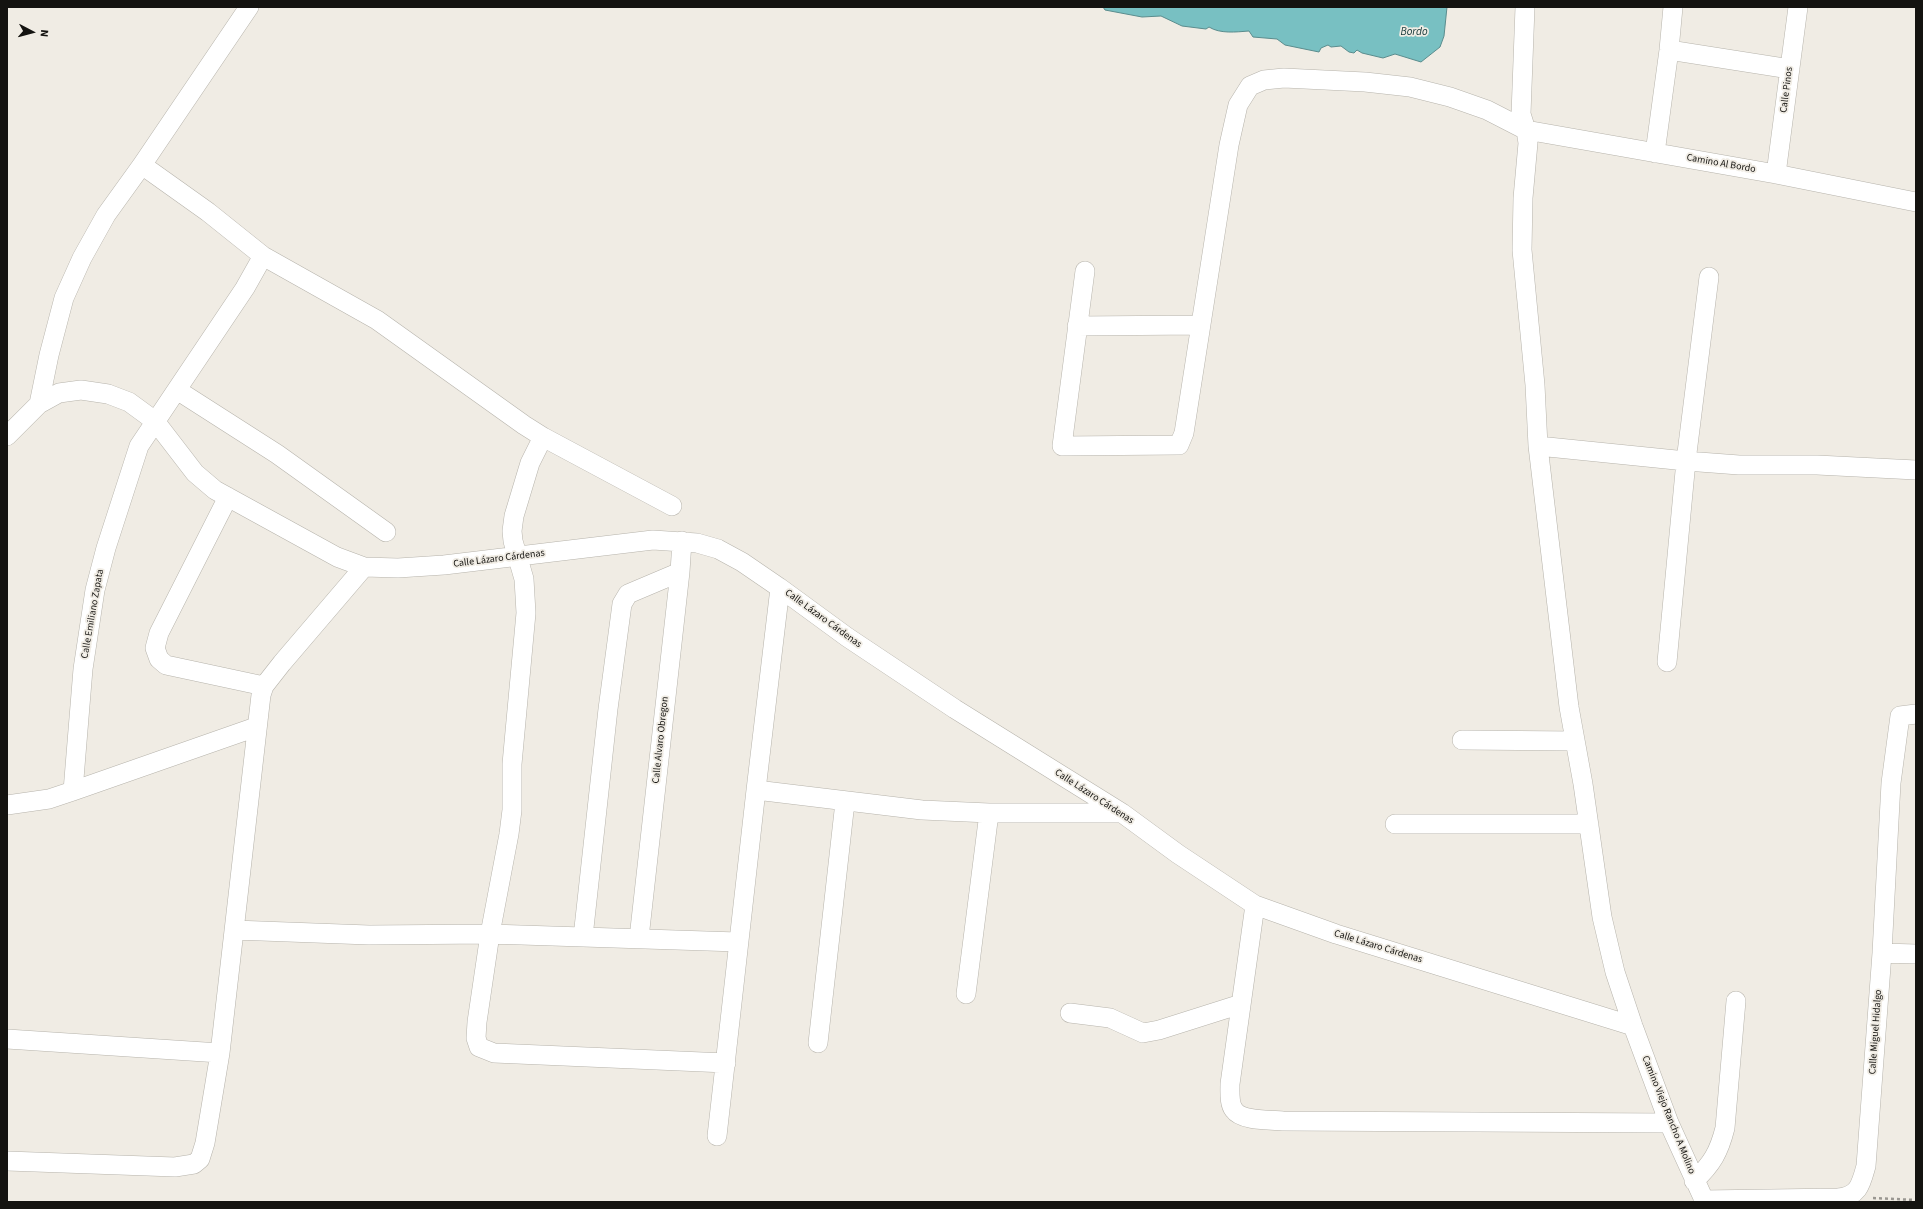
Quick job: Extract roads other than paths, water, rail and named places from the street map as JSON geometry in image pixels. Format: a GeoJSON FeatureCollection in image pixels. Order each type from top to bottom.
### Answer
{"type":"FeatureCollection","features":[{"type":"Feature","properties":{"kind":"street"},"geometry":{"type":"LineString","coordinates":[[39,404],[49,355],[64,298],[82,258],[106,214],[142,165],[249,7]]}},
{"type":"Feature","properties":{"kind":"street","name":"Camino Viejo Rancho A Molino"},"geometry":{"type":"LineString","coordinates":[[1525,7],[1521,114],[1528,143],[1523,198],[1522,250],[1535,385],[1538,446],[1569,707],[1604,924],[1615,972],[1633,1026],[1669,1123],[1704,1201]]}},
{"type":"Feature","properties":{"kind":"street"},"geometry":{"type":"LineString","coordinates":[[1655,153],[1669,50],[1673,7]]}},
{"type":"Feature","properties":{"kind":"street","name":"Calle Pinos"},"geometry":{"type":"LineString","coordinates":[[1776,174],[1798,7]]}},
{"type":"Feature","properties":{"kind":"street"},"geometry":{"type":"LineString","coordinates":[[1669,50],[1790,69]]}},
{"type":"Feature","properties":{"kind":"street","name":"Camino Al Bordo"},"geometry":{"type":"LineString","coordinates":[[1077,326],[1062,446],[1179,445],[1184,433],[1229,145],[1238,105],[1250,86],[1264,80],[1284,78],[1365,82],[1410,87],[1457,99],[1487,110],[1526,130],[1776,174],[1916,202]]}},
{"type":"Feature","properties":{"kind":"street"},"geometry":{"type":"LineString","coordinates":[[142,165],[208,212],[263,256],[377,320],[524,425],[672,506]]}},
{"type":"Feature","properties":{"kind":"street","name":"Calle Emiliano Zapata"},"geometry":{"type":"LineString","coordinates":[[73,791],[83,669],[95,590],[106,548],[139,446],[240,294],[263,256]]}},
{"type":"Feature","properties":{"kind":"street"},"geometry":{"type":"LineString","coordinates":[[1085,271],[1077,326],[1201,325]]}},
{"type":"Feature","properties":{"kind":"street"},"geometry":{"type":"LineString","coordinates":[[1667,662],[1686,461],[1709,277]]}},
{"type":"Feature","properties":{"kind":"street","name":"Calle Lázaro Cárdenas"},"geometry":{"type":"LineString","coordinates":[[7,436],[39,404],[59,393],[81,390],[108,394],[129,402],[155,421],[195,473],[215,490],[338,557],[364,567],[398,568],[444,565],[654,540],[697,543],[718,549],[742,562],[846,637],[955,709],[1122,813],[1178,854],[1255,905],[1336,934],[1633,1026]]}},
{"type":"Feature","properties":{"kind":"street"},"geometry":{"type":"LineString","coordinates":[[177,390],[277,454],[386,532]]}},
{"type":"Feature","properties":{"kind":"street"},"geometry":{"type":"LineString","coordinates":[[544,437],[530,463],[514,516],[513,541],[524,579],[526,613],[512,764],[512,810],[509,834],[490,934],[477,1022],[476,1038],[478,1047],[494,1053],[726,1063]]}},
{"type":"Feature","properties":{"kind":"street"},"geometry":{"type":"LineString","coordinates":[[1538,446],[1739,465],[1817,466],[1916,470]]}},
{"type":"Feature","properties":{"kind":"street"},"geometry":{"type":"LineString","coordinates":[[228,497],[168,611],[159,632],[155,648],[159,659],[166,665],[264,686]]}},
{"type":"Feature","properties":{"kind":"street","name":"Calle Alvaro Obregon"},"geometry":{"type":"LineString","coordinates":[[638,938],[680,572],[682,541]]}},
{"type":"Feature","properties":{"kind":"street"},"geometry":{"type":"LineString","coordinates":[[7,1161],[175,1167],[194,1164],[200,1159],[205,1143],[220,1053],[256,727],[261,695],[264,686],[364,567]]}},
{"type":"Feature","properties":{"kind":"street"},"geometry":{"type":"LineString","coordinates":[[583,937],[608,709],[622,604],[628,594],[680,572]]}},
{"type":"Feature","properties":{"kind":"street"},"geometry":{"type":"LineString","coordinates":[[717,1136],[738,942],[780,588]]}},
{"type":"Feature","properties":{"kind":"street","name":"Calle Miguel Hidalgo"},"geometry":{"type":"LineString","coordinates":[[1704,1201],[1847,1197],[1854,1193],[1862,1183],[1866,1166],[1882,953],[1891,783],[1908,715]]}},
{"type":"Feature","properties":{"kind":"street"},"geometry":{"type":"LineString","coordinates":[[7,805],[50,799],[256,727]]}},
{"type":"Feature","properties":{"kind":"street"},"geometry":{"type":"LineString","coordinates":[[1462,740],[1575,741]]}},
{"type":"Feature","properties":{"kind":"street"},"geometry":{"type":"LineString","coordinates":[[756,790],[845,802],[922,810],[989,813],[1122,813]]}},
{"type":"Feature","properties":{"kind":"street"},"geometry":{"type":"LineString","coordinates":[[818,1043],[845,802]]}},
{"type":"Feature","properties":{"kind":"street"},"geometry":{"type":"LineString","coordinates":[[966,994],[989,813]]}},
{"type":"Feature","properties":{"kind":"street"},"geometry":{"type":"LineString","coordinates":[[1395,824],[1589,824]]}},
{"type":"Feature","properties":{"kind":"street"},"geometry":{"type":"LineString","coordinates":[[1255,905],[1230,1084],[1231,1099],[1234,1110],[1241,1115],[1258,1119],[1283,1121],[1669,1123]]}},
{"type":"Feature","properties":{"kind":"street"},"geometry":{"type":"LineString","coordinates":[[234,930],[369,935],[490,934],[738,942]]}},
{"type":"Feature","properties":{"kind":"street"},"geometry":{"type":"LineString","coordinates":[[1882,953],[1916,954]]}},
{"type":"Feature","properties":{"kind":"street"},"geometry":{"type":"LineString","coordinates":[[1694,1181],[1709,1167],[1721,1146],[1725,1128],[1736,1001]]}},
{"type":"Feature","properties":{"kind":"street"},"geometry":{"type":"LineString","coordinates":[[1070,1013],[1110,1018],[1143,1033],[1159,1030],[1241,1004]]}},
{"type":"Feature","properties":{"kind":"street"},"geometry":{"type":"LineString","coordinates":[[7,1039],[220,1053]]}},
{"type":"Feature","properties":{"kind":"water","name":"Bordo"},"geometry":{"type":"Polygon","coordinates":[[[1103,7],[1447,7],[1444,36],[1440,47],[1421,62],[1395,54],[1383,58],[1362,53],[1357,50],[1354,53],[1349,52],[1341,46],[1331,47],[1328,45],[1321,48],[1319,52],[1285,45],[1277,39],[1253,37],[1249,31],[1228,32],[1218,31],[1209,27],[1206,29],[1182,26],[1161,16],[1142,17],[1105,10],[1103,7]]]}}]}
